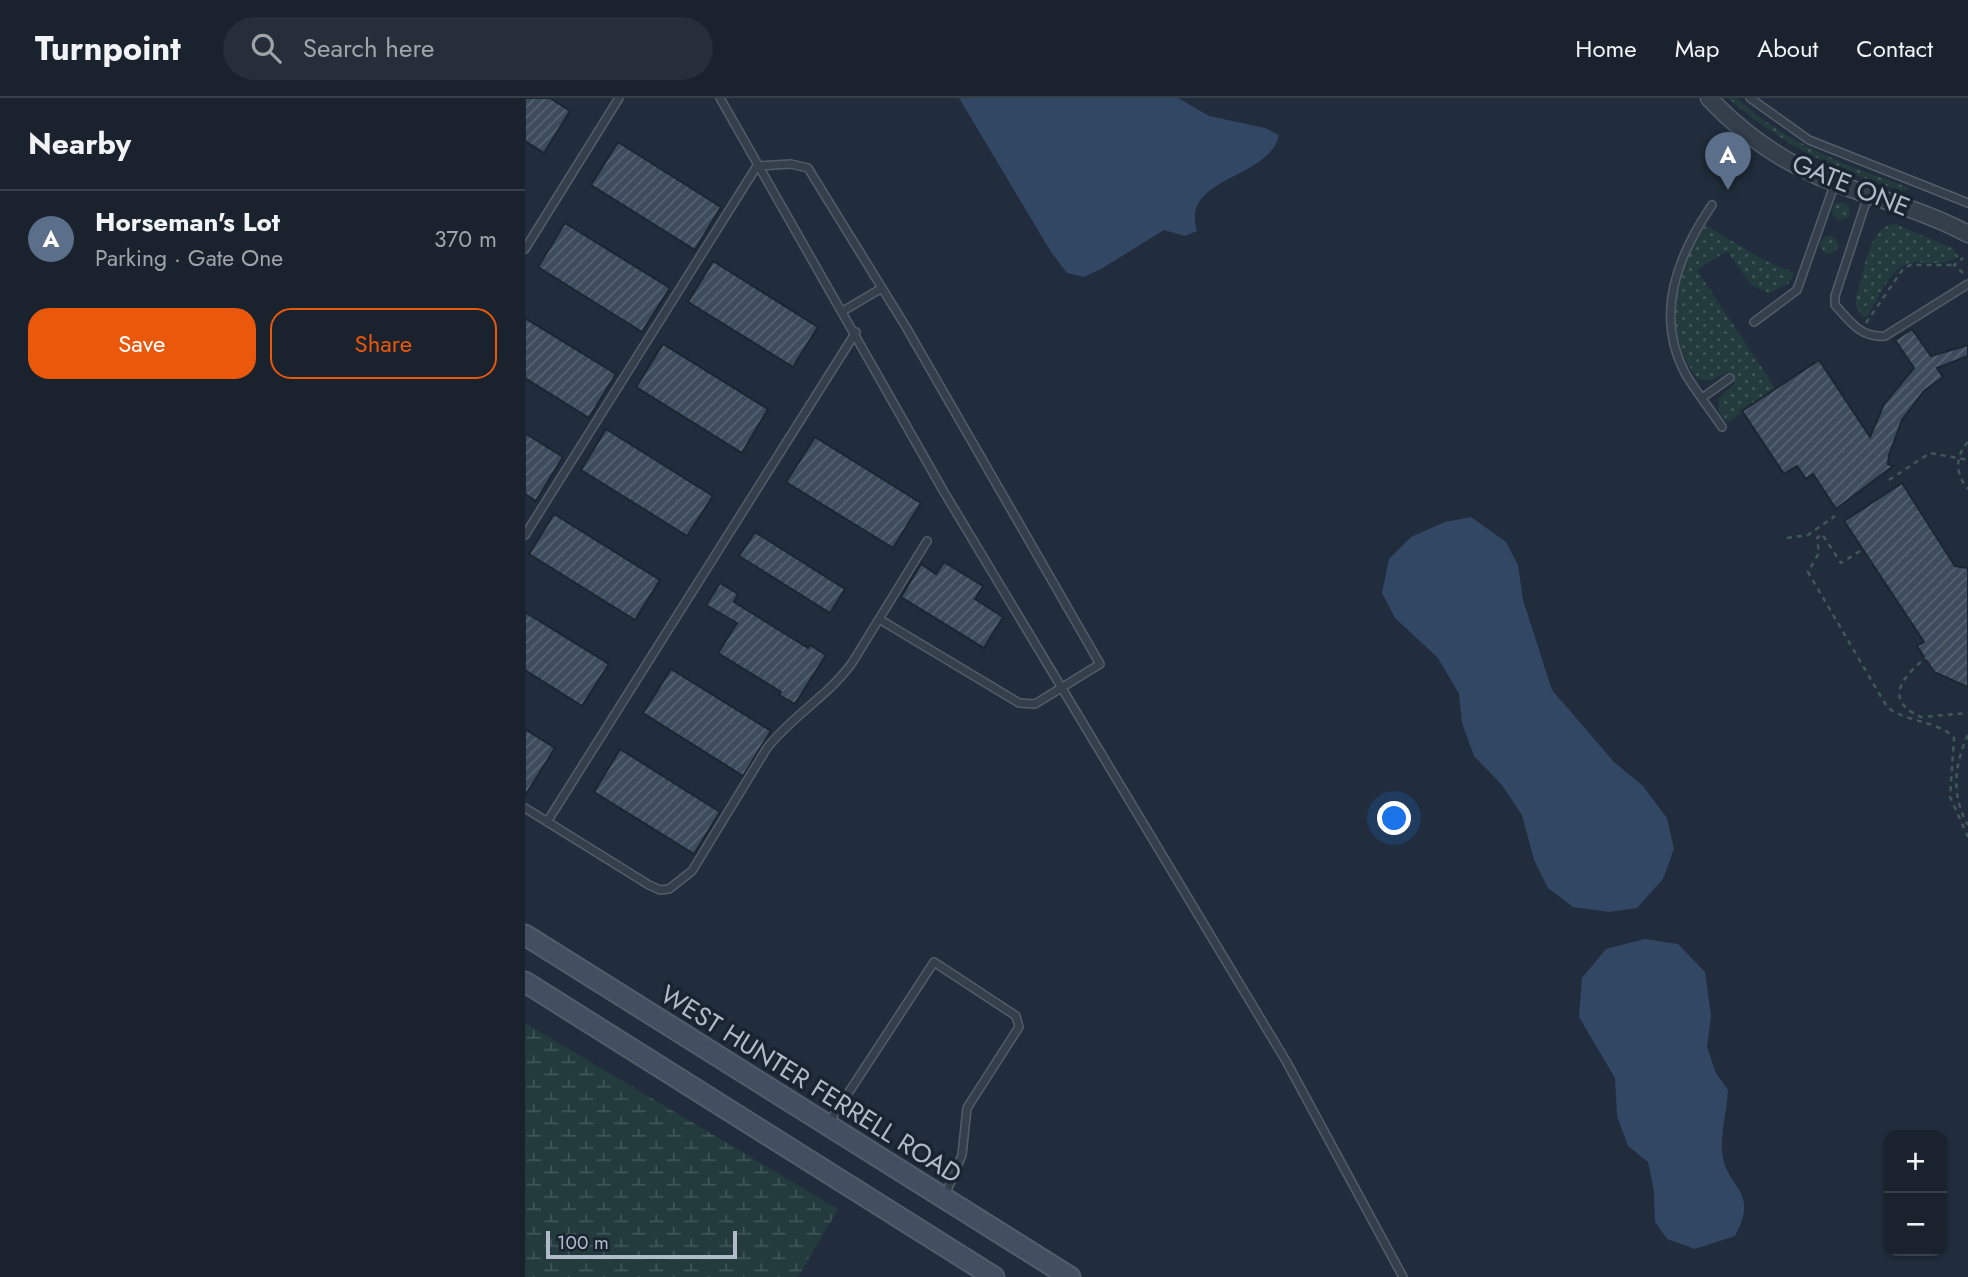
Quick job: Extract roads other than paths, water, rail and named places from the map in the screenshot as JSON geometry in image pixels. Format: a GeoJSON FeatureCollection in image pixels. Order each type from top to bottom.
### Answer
{"type":"FeatureCollection","features":[{"type":"Feature","properties":{"kind":"main road","name":"WEST HUNTER FERRELL ROAD"},"geometry":{"type":"LineString","coordinates":[[525,935],[1070,1277]]}},
{"type":"Feature","properties":{"kind":"main road"},"geometry":{"type":"LineString","coordinates":[[525,982],[994,1277]]}},
{"type":"Feature","properties":{"kind":"street","name":"GATE ONE"},"geometry":{"type":"LineString","coordinates":[[1709,98],[1766,146],[1806,170],[1931,216],[1968,234]]}},
{"type":"Feature","properties":{"kind":"lane"},"geometry":{"type":"LineString","coordinates":[[525,249],[619,98]]}},
{"type":"Feature","properties":{"kind":"lane"},"geometry":{"type":"LineString","coordinates":[[720,98],[757,166],[856,332],[944,492],[1286,1061],[1403,1277]]}},
{"type":"Feature","properties":{"kind":"lane"},"geometry":{"type":"LineString","coordinates":[[1750,98],[1809,140],[1968,203]]}},
{"type":"Feature","properties":{"kind":"lane"},"geometry":{"type":"LineString","coordinates":[[757,166],[791,164],[808,168],[882,288],[1100,664],[1035,704],[1019,703],[879,619]]}},
{"type":"Feature","properties":{"kind":"lane"},"geometry":{"type":"LineString","coordinates":[[525,535],[757,166]]}},
{"type":"Feature","properties":{"kind":"lane"},"geometry":{"type":"LineString","coordinates":[[1754,322],[1789,299],[1797,290],[1835,182]]}},
{"type":"Feature","properties":{"kind":"lane"},"geometry":{"type":"LineString","coordinates":[[1868,195],[1835,296],[1835,305],[1852,326],[1873,337],[1885,336],[1968,284]]}},
{"type":"Feature","properties":{"kind":"lane"},"geometry":{"type":"LineString","coordinates":[[1712,205],[1681,258],[1671,296],[1676,350],[1685,373],[1722,427]]}},
{"type":"Feature","properties":{"kind":"lane"},"geometry":{"type":"LineString","coordinates":[[843,311],[882,288]]}},
{"type":"Feature","properties":{"kind":"lane"},"geometry":{"type":"LineString","coordinates":[[547,822],[856,332]]}},
{"type":"Feature","properties":{"kind":"lane"},"geometry":{"type":"LineString","coordinates":[[1702,398],[1730,379]]}},
{"type":"Feature","properties":{"kind":"lane"},"geometry":{"type":"LineString","coordinates":[[525,808],[649,885],[660,890],[669,889],[691,871],[773,739],[841,679],[927,541]]}},
{"type":"Feature","properties":{"kind":"lane"},"geometry":{"type":"LineString","coordinates":[[828,1124],[934,962],[1016,1016],[1019,1027],[967,1108],[962,1155],[943,1198]]}},
{"type":"Feature","properties":{"kind":"water"},"geometry":{"type":"Polygon","coordinates":[[[959,98],[1178,98],[1209,116],[1265,128],[1279,135],[1272,150],[1260,161],[1213,188],[1201,199],[1195,213],[1197,231],[1185,236],[1164,230],[1084,277],[1067,273],[1051,252],[959,98]]]}},
{"type":"Feature","properties":{"kind":"water"},"geometry":{"type":"Polygon","coordinates":[[[1471,517],[1506,542],[1518,565],[1523,600],[1552,690],[1614,762],[1643,786],[1667,818],[1674,849],[1663,879],[1637,908],[1609,912],[1573,907],[1548,888],[1534,860],[1522,815],[1502,785],[1474,756],[1462,723],[1459,694],[1438,658],[1395,618],[1382,593],[1389,559],[1411,537],[1445,522],[1471,517]]]}},
{"type":"Feature","properties":{"kind":"water"},"geometry":{"type":"Polygon","coordinates":[[[1645,939],[1678,944],[1705,972],[1711,1015],[1707,1047],[1716,1073],[1728,1090],[1722,1150],[1724,1163],[1743,1198],[1742,1220],[1735,1236],[1695,1249],[1667,1239],[1655,1222],[1654,1191],[1648,1162],[1628,1146],[1617,1116],[1615,1078],[1579,1017],[1582,978],[1606,949],[1645,939]]]}},
{"type":"Feature","properties":{"kind":"place","name":"Horseman's Lot"},"geometry":{"type":"Point","coordinates":[1728,190]}}]}
